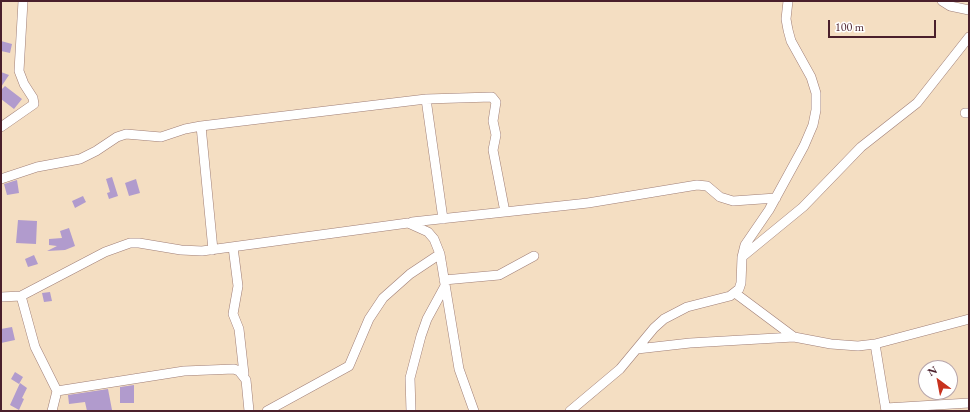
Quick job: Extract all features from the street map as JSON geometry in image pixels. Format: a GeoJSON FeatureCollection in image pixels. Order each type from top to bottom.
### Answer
{"type":"FeatureCollection","features":[{"type":"Feature","properties":{"kind":"street"},"geometry":{"type":"LineString","coordinates":[[1,127],[34,104],[33,98],[24,84],[19,71],[23,1]]}},
{"type":"Feature","properties":{"kind":"street"},"geometry":{"type":"LineString","coordinates":[[570,411],[620,369],[654,328],[676,312],[735,293],[741,283],[742,257],[745,245],[776,198],[804,146],[813,125],[816,110],[816,93],[811,77],[791,41],[788,30],[786,19],[788,1]]}},
{"type":"Feature","properties":{"kind":"street"},"geometry":{"type":"LineString","coordinates":[[942,1],[950,6],[969,10]]}},
{"type":"Feature","properties":{"kind":"street"},"geometry":{"type":"LineString","coordinates":[[742,257],[803,207],[861,147],[917,103],[969,37]]}},
{"type":"Feature","properties":{"kind":"street"},"geometry":{"type":"LineString","coordinates":[[1,179],[37,167],[80,159],[96,152],[117,137],[126,134],[161,137],[185,128],[201,126],[426,99],[492,97],[495,99],[493,125],[496,135],[493,150],[505,212]]}},
{"type":"Feature","properties":{"kind":"street"},"geometry":{"type":"LineString","coordinates":[[426,99],[443,219]]}},
{"type":"Feature","properties":{"kind":"street"},"geometry":{"type":"LineString","coordinates":[[201,126],[213,250]]}},
{"type":"Feature","properties":{"kind":"street"},"geometry":{"type":"LineString","coordinates":[[1,297],[21,296],[105,252],[130,243],[139,243],[181,250],[213,250],[408,223],[588,203],[697,185],[707,186],[720,197],[733,201],[776,198]]}},
{"type":"Feature","properties":{"kind":"street"},"geometry":{"type":"LineString","coordinates":[[408,223],[428,232],[434,239],[440,254],[459,369],[474,411]]}},
{"type":"Feature","properties":{"kind":"street"},"geometry":{"type":"LineString","coordinates":[[233,247],[238,286],[233,314],[239,329],[249,411]]}},
{"type":"Feature","properties":{"kind":"street"},"geometry":{"type":"LineString","coordinates":[[267,411],[349,366],[369,319],[383,298],[410,274],[440,254]]}},
{"type":"Feature","properties":{"kind":"street"},"geometry":{"type":"LineString","coordinates":[[444,283],[499,275],[534,256]]}},
{"type":"Feature","properties":{"kind":"street"},"geometry":{"type":"LineString","coordinates":[[411,411],[410,378],[427,319],[444,283]]}},
{"type":"Feature","properties":{"kind":"street"},"geometry":{"type":"LineString","coordinates":[[735,293],[794,337]]}},
{"type":"Feature","properties":{"kind":"street"},"geometry":{"type":"LineString","coordinates":[[21,296],[35,347],[57,391],[52,411]]}},
{"type":"Feature","properties":{"kind":"street"},"geometry":{"type":"LineString","coordinates":[[637,349],[690,343],[794,337],[845,346],[875,344],[969,319]]}},
{"type":"Feature","properties":{"kind":"street"},"geometry":{"type":"LineString","coordinates":[[875,344],[886,410],[969,403]]}},
{"type":"Feature","properties":{"kind":"street"},"geometry":{"type":"LineString","coordinates":[[57,391],[184,371],[234,369],[244,374]]}},
{"type":"Feature","properties":{"kind":"building"},"geometry":{"type":"Polygon","coordinates":[[[1,41],[12,44],[10,53],[1,51],[1,41]]]}},
{"type":"Feature","properties":{"kind":"building"},"geometry":{"type":"Polygon","coordinates":[[[1,72],[9,75],[1,87],[1,72]]]}},
{"type":"Feature","properties":{"kind":"building"},"geometry":{"type":"Polygon","coordinates":[[[5,86],[22,99],[14,109],[1,99],[1,90],[5,86]]]}},
{"type":"Feature","properties":{"kind":"building"},"geometry":{"type":"Polygon","coordinates":[[[112,177],[118,196],[109,199],[107,193],[110,192],[106,179],[112,177]]]}},
{"type":"Feature","properties":{"kind":"building"},"geometry":{"type":"Polygon","coordinates":[[[136,179],[140,193],[129,196],[125,183],[136,179]]]}},
{"type":"Feature","properties":{"kind":"building"},"geometry":{"type":"Polygon","coordinates":[[[17,180],[19,193],[7,195],[4,184],[17,180]]]}},
{"type":"Feature","properties":{"kind":"building"},"geometry":{"type":"Polygon","coordinates":[[[83,196],[86,202],[75,208],[72,201],[83,196]]]}},
{"type":"Feature","properties":{"kind":"building"},"geometry":{"type":"Polygon","coordinates":[[[18,220],[37,221],[36,244],[16,243],[18,220]]]}},
{"type":"Feature","properties":{"kind":"building"},"geometry":{"type":"Polygon","coordinates":[[[69,228],[75,246],[65,250],[47,251],[57,246],[49,245],[49,239],[62,238],[60,231],[69,228]]]}},
{"type":"Feature","properties":{"kind":"building"},"geometry":{"type":"Polygon","coordinates":[[[34,255],[38,264],[28,267],[25,259],[34,255]]]}},
{"type":"Feature","properties":{"kind":"building"},"geometry":{"type":"Polygon","coordinates":[[[50,292],[52,301],[44,302],[42,293],[50,292]]]}},
{"type":"Feature","properties":{"kind":"building"},"geometry":{"type":"Polygon","coordinates":[[[12,327],[15,340],[1,343],[1,329],[12,327]]]}},
{"type":"Feature","properties":{"kind":"building"},"geometry":{"type":"Polygon","coordinates":[[[15,372],[23,377],[19,384],[11,379],[15,372]]]}},
{"type":"Feature","properties":{"kind":"building"},"geometry":{"type":"Polygon","coordinates":[[[20,383],[27,388],[22,398],[24,399],[19,410],[10,405],[20,383]]]}},
{"type":"Feature","properties":{"kind":"building"},"geometry":{"type":"Polygon","coordinates":[[[134,385],[134,403],[120,403],[120,387],[134,385]]]}},
{"type":"Feature","properties":{"kind":"building"},"geometry":{"type":"Polygon","coordinates":[[[108,389],[112,410],[87,411],[85,402],[69,404],[68,395],[108,389]]]}}]}
